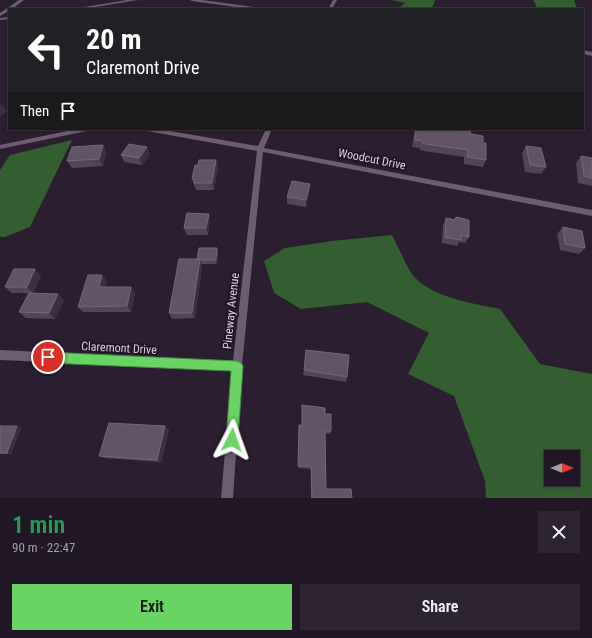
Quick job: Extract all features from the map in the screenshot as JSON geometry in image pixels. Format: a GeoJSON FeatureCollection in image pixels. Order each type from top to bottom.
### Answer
{"type":"FeatureCollection","features":[{"type":"Feature","properties":{"kind":"street"},"geometry":{"type":"LineString","coordinates":[[10,8],[22,0]]}},
{"type":"Feature","properties":{"kind":"street"},"geometry":{"type":"LineString","coordinates":[[81,8],[136,0]]}},
{"type":"Feature","properties":{"kind":"street"},"geometry":{"type":"LineString","coordinates":[[192,0],[254,8]]}},
{"type":"Feature","properties":{"kind":"street"},"geometry":{"type":"LineString","coordinates":[[0,147],[82,130]]}},
{"type":"Feature","properties":{"kind":"street","name":"Woodcut Drive"},"geometry":{"type":"LineString","coordinates":[[153,130],[260,149],[592,213]]}},
{"type":"Feature","properties":{"kind":"street","name":"Pineway Avenue"},"geometry":{"type":"LineString","coordinates":[[228,498],[237,366],[260,149],[270,130]]}},
{"type":"Feature","properties":{"kind":"street","name":"Claremont Drive"},"geometry":{"type":"LineString","coordinates":[[0,355],[237,366]]}},
{"type":"Feature","properties":{"kind":"green space"},"geometry":{"type":"Polygon","coordinates":[[[391,0],[435,0],[432,8],[399,8],[405,3],[391,0]]]}},
{"type":"Feature","properties":{"kind":"green space"},"geometry":{"type":"Polygon","coordinates":[[[533,0],[574,0],[577,8],[537,8],[533,0]]]}},
{"type":"Feature","properties":{"kind":"green space"},"geometry":{"type":"Polygon","coordinates":[[[72,140],[30,227],[5,237],[0,237],[0,170],[10,155],[72,140]]]}},
{"type":"Feature","properties":{"kind":"green space"},"geometry":{"type":"Polygon","coordinates":[[[392,235],[410,271],[417,280],[427,287],[450,298],[500,309],[540,364],[592,374],[592,498],[486,498],[485,481],[454,396],[408,374],[429,333],[367,302],[301,309],[274,293],[264,261],[285,248],[332,241],[392,235]]]}},
{"type":"Feature","properties":{"kind":"building"},"geometry":{"type":"Polygon","coordinates":[[[416,130],[459,130],[471,132],[470,134],[483,136],[483,143],[486,143],[486,160],[467,157],[468,150],[426,144],[422,143],[422,141],[415,140],[416,130]]]}},
{"type":"Feature","properties":{"kind":"building"},"geometry":{"type":"Polygon","coordinates":[[[129,144],[147,147],[139,158],[121,155],[129,144]]]}},
{"type":"Feature","properties":{"kind":"building"},"geometry":{"type":"Polygon","coordinates":[[[103,145],[99,159],[67,161],[72,147],[103,145]]]}},
{"type":"Feature","properties":{"kind":"building"},"geometry":{"type":"Polygon","coordinates":[[[526,146],[541,148],[546,167],[530,165],[526,146]]]}},
{"type":"Feature","properties":{"kind":"building"},"geometry":{"type":"Polygon","coordinates":[[[581,156],[592,158],[592,178],[584,176],[581,156]]]}},
{"type":"Feature","properties":{"kind":"building"},"geometry":{"type":"Polygon","coordinates":[[[199,160],[216,160],[212,183],[194,183],[195,179],[192,179],[195,165],[198,165],[199,160]]]}},
{"type":"Feature","properties":{"kind":"building"},"geometry":{"type":"Polygon","coordinates":[[[292,181],[310,184],[306,200],[287,197],[292,181]]]}},
{"type":"Feature","properties":{"kind":"building"},"geometry":{"type":"Polygon","coordinates":[[[187,213],[209,214],[206,228],[184,228],[187,213]]]}},
{"type":"Feature","properties":{"kind":"building"},"geometry":{"type":"Polygon","coordinates":[[[456,217],[469,220],[469,237],[461,235],[461,240],[445,237],[446,218],[455,220],[456,217]]]}},
{"type":"Feature","properties":{"kind":"building"},"geometry":{"type":"Polygon","coordinates":[[[563,227],[582,231],[585,248],[565,244],[563,227]]]}},
{"type":"Feature","properties":{"kind":"building"},"geometry":{"type":"Polygon","coordinates":[[[199,248],[217,248],[216,260],[197,259],[199,248]]]}},
{"type":"Feature","properties":{"kind":"building"},"geometry":{"type":"Polygon","coordinates":[[[179,259],[200,259],[192,313],[169,313],[179,259]]]}},
{"type":"Feature","properties":{"kind":"building"},"geometry":{"type":"Polygon","coordinates":[[[14,269],[35,269],[27,287],[5,287],[14,269]]]}},
{"type":"Feature","properties":{"kind":"building"},"geometry":{"type":"Polygon","coordinates":[[[88,275],[102,275],[99,287],[131,287],[127,306],[78,307],[88,275]]]}},
{"type":"Feature","properties":{"kind":"building"},"geometry":{"type":"Polygon","coordinates":[[[29,293],[58,294],[49,313],[19,312],[29,293]]]}},
{"type":"Feature","properties":{"kind":"building"},"geometry":{"type":"Polygon","coordinates":[[[306,350],[349,355],[347,377],[304,370],[306,350]]]}},
{"type":"Feature","properties":{"kind":"building"},"geometry":{"type":"Polygon","coordinates":[[[302,405],[325,408],[325,414],[331,414],[331,431],[325,431],[326,489],[351,489],[352,498],[312,498],[311,466],[298,466],[299,425],[302,425],[302,405]]]}},
{"type":"Feature","properties":{"kind":"building"},"geometry":{"type":"Polygon","coordinates":[[[109,423],[165,426],[157,460],[99,456],[109,423]]]}},
{"type":"Feature","properties":{"kind":"building"},"geometry":{"type":"Polygon","coordinates":[[[0,426],[17,426],[7,453],[0,453],[0,426]]]}},
{"type":"Feature","properties":{"kind":"route"},"geometry":{"type":"LineString","coordinates":[[48,357],[237,366],[232,440]]}}]}
